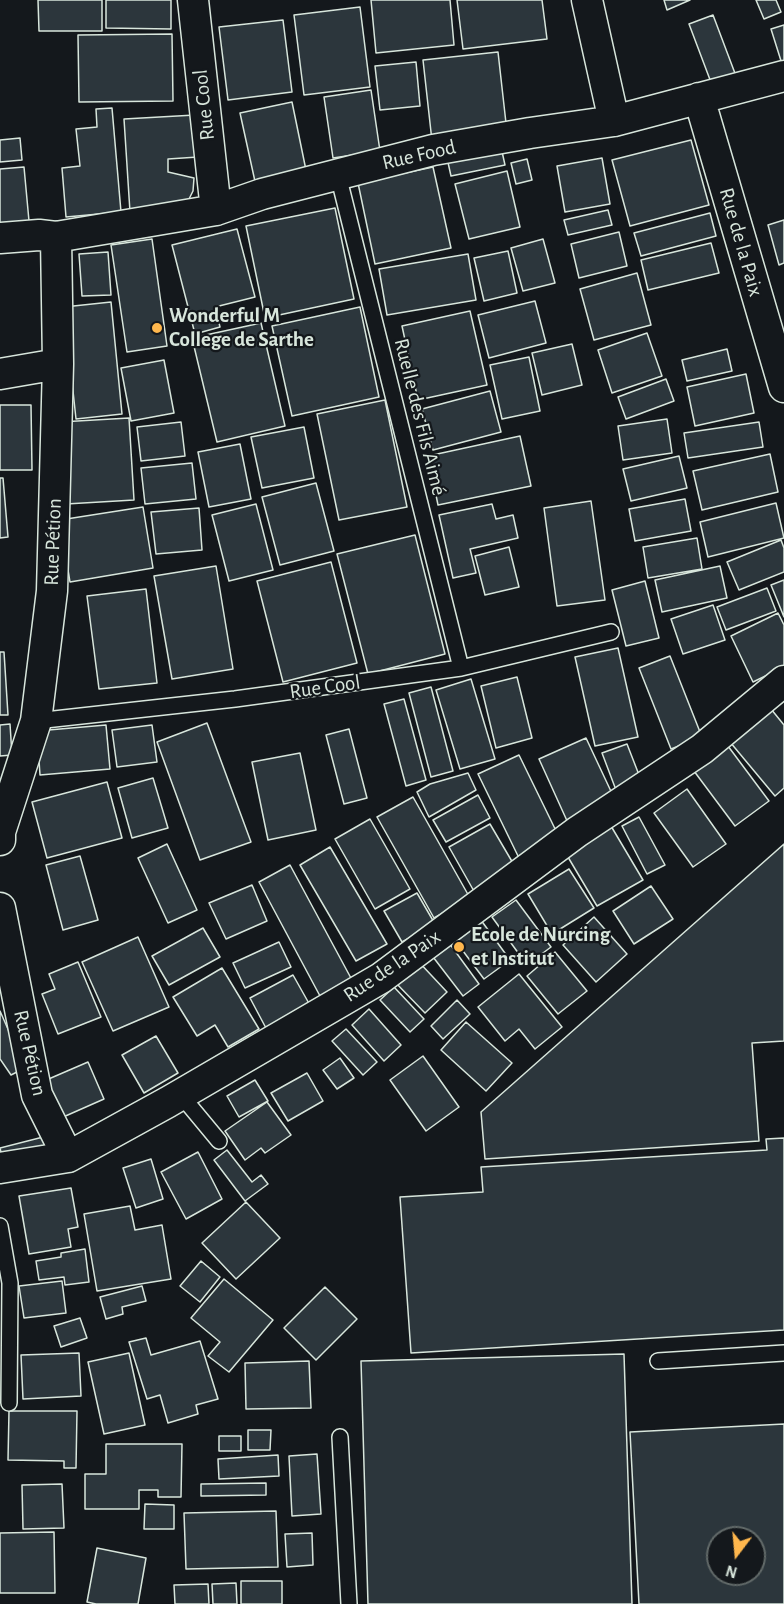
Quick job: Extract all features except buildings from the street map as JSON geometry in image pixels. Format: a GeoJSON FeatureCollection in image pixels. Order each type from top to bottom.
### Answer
{"type":"FeatureCollection","features":[{"type":"Feature","properties":{"kind":"street","name":"Rue Cool"},"geometry":{"type":"LineString","coordinates":[[193,0],[216,210]]}},
{"type":"Feature","properties":{"kind":"street"},"geometry":{"type":"LineString","coordinates":[[587,0],[614,121]]}},
{"type":"Feature","properties":{"kind":"street","name":"Rue Food"},"geometry":{"type":"LineString","coordinates":[[0,238],[39,235],[56,237],[216,210],[262,194],[433,150],[614,121],[784,76]]}},
{"type":"Feature","properties":{"kind":"street","name":"Rue de la Paix"},"geometry":{"type":"LineString","coordinates":[[699,98],[784,387]]}},
{"type":"Feature","properties":{"kind":"street","name":"Rue Pétion"},"geometry":{"type":"LineString","coordinates":[[0,840],[0,832],[36,721],[52,591],[58,364],[56,237]]}},
{"type":"Feature","properties":{"kind":"street"},"geometry":{"type":"LineString","coordinates":[[0,374],[58,364]]}},
{"type":"Feature","properties":{"kind":"street","name":"Rue de la Paix"},"geometry":{"type":"LineString","coordinates":[[68,1157],[381,978],[577,832],[702,749],[784,681]]}},
{"type":"Feature","properties":{"kind":"street","name":"Rue Pétion"},"geometry":{"type":"LineString","coordinates":[[0,908],[37,1095],[68,1157]]}},
{"type":"Feature","properties":{"kind":"street"},"geometry":{"type":"LineString","coordinates":[[0,1168],[68,1157]]}},
{"type":"Feature","properties":{"kind":"lane","name":"Ruelle des Fils Aimé"},"geometry":{"type":"LineString","coordinates":[[338,175],[461,668]]}},
{"type":"Feature","properties":{"kind":"lane","name":"Rue Cool"},"geometry":{"type":"LineString","coordinates":[[36,721],[235,699],[461,668],[611,632]]}},
{"type":"Feature","properties":{"kind":"lane"},"geometry":{"type":"LineString","coordinates":[[180,1094],[219,1141]]}},
{"type":"Feature","properties":{"kind":"lane"},"geometry":{"type":"LineString","coordinates":[[0,1226],[10,1283],[9,1403]]}},
{"type":"Feature","properties":{"kind":"lane"},"geometry":{"type":"LineString","coordinates":[[658,1361],[784,1353]]}},
{"type":"Feature","properties":{"kind":"lane"},"geometry":{"type":"LineString","coordinates":[[339,1437],[349,1604]]}},
{"type":"Feature","properties":{"kind":"place","name":"Wonderful M College de Sarthe"},"geometry":{"type":"Point","coordinates":[157,328]}},
{"type":"Feature","properties":{"kind":"place","name":"Ecole de Nurcing et Institut"},"geometry":{"type":"Point","coordinates":[459,947]}}]}
